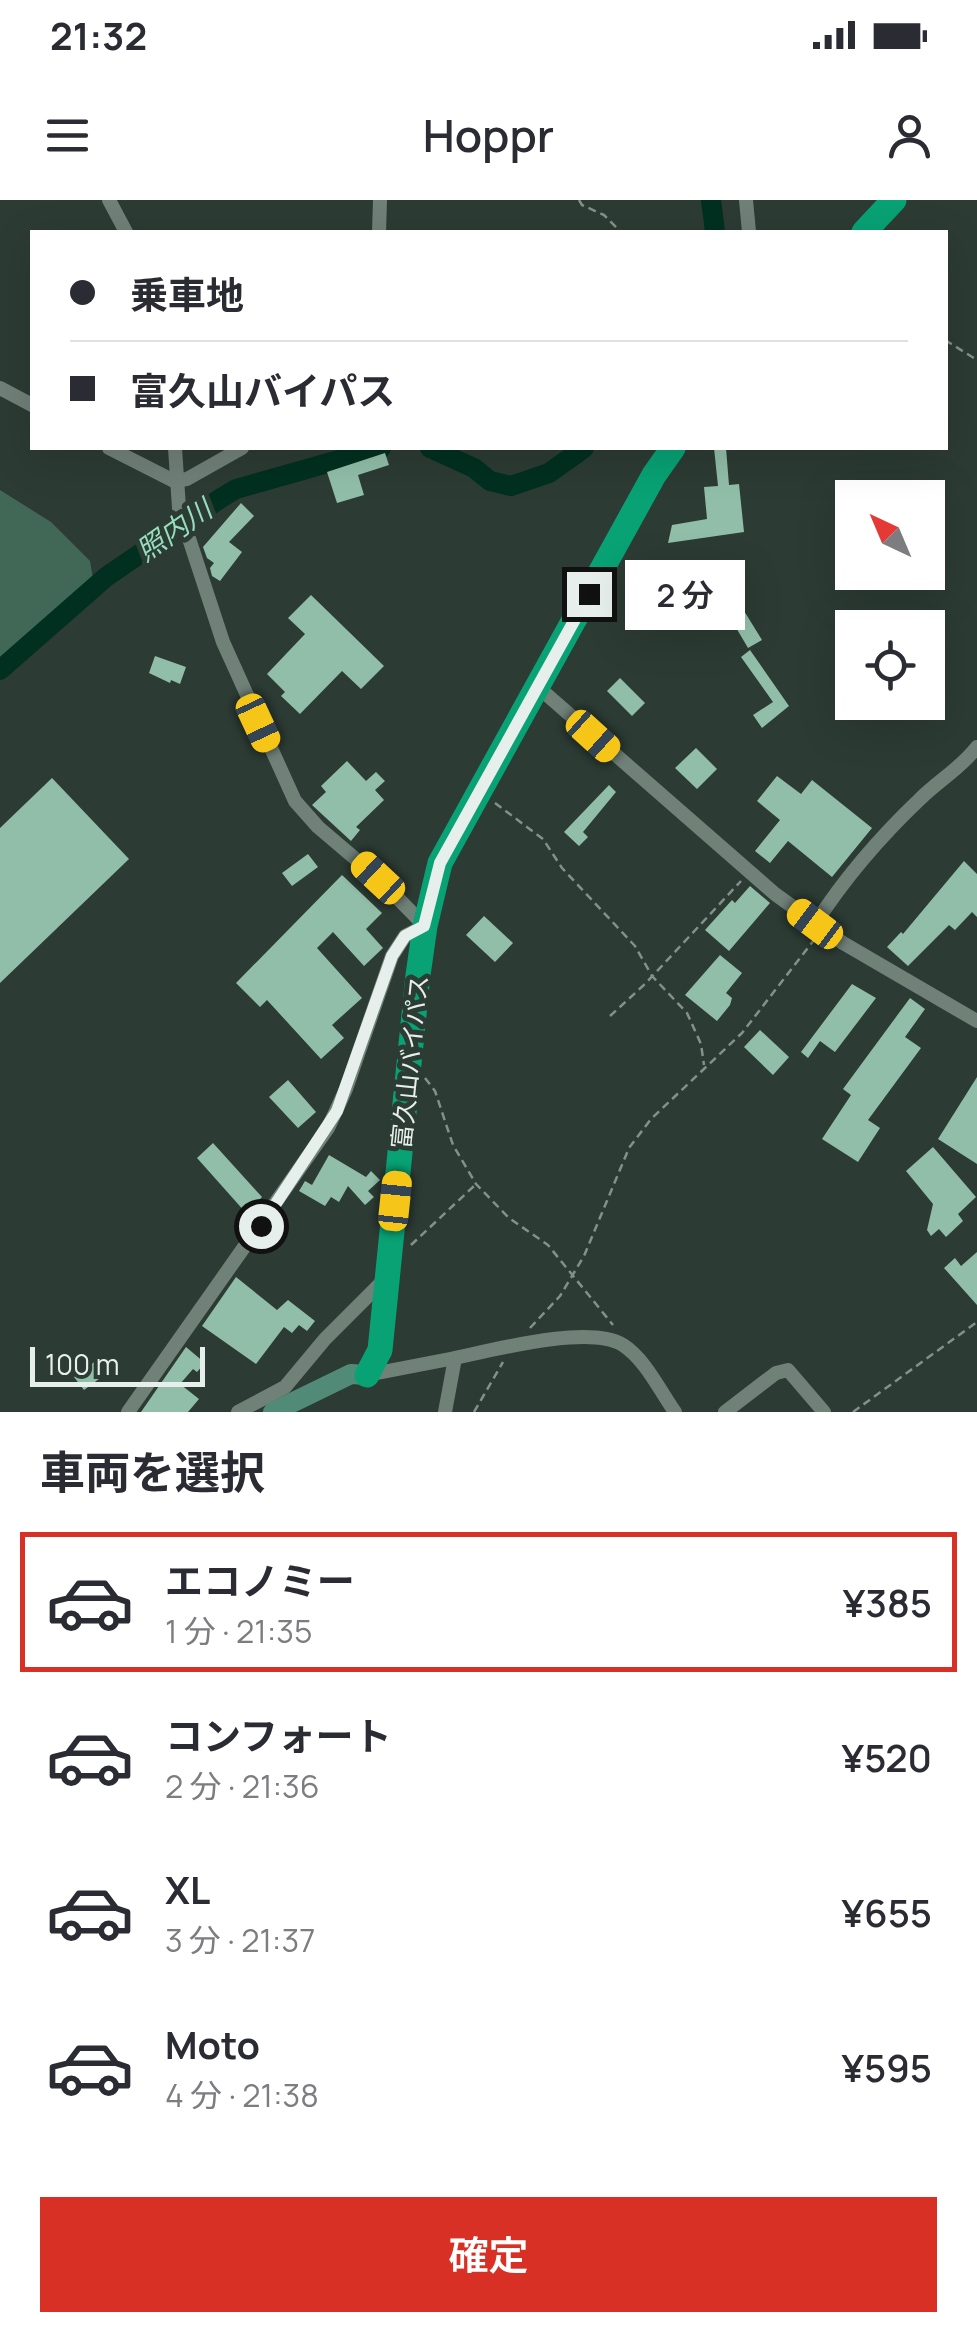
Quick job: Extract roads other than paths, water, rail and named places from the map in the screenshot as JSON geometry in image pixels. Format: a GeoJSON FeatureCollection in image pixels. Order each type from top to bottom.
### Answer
{"type":"FeatureCollection","features":[{"type":"Feature","properties":{"kind":"highway"},"geometry":{"type":"LineString","coordinates":[[866,230],[894,200]]}},
{"type":"Feature","properties":{"kind":"highway","name":"富久山バイパス"},"geometry":{"type":"LineString","coordinates":[[358,1379],[380,1350],[424,926],[440,863],[671,450]]}},
{"type":"Feature","properties":{"kind":"main road"},"geometry":{"type":"LineString","coordinates":[[273,1412],[358,1379]]}},
{"type":"Feature","properties":{"kind":"main road"},"geometry":{"type":"LineString","coordinates":[[301,1412],[358,1379]]}},
{"type":"Feature","properties":{"kind":"street"},"geometry":{"type":"LineString","coordinates":[[108,200],[125,230]]}},
{"type":"Feature","properties":{"kind":"street"},"geometry":{"type":"LineString","coordinates":[[378,230],[380,200]]}},
{"type":"Feature","properties":{"kind":"street"},"geometry":{"type":"LineString","coordinates":[[746,200],[748,230]]}},
{"type":"Feature","properties":{"kind":"street"},"geometry":{"type":"LineString","coordinates":[[0,388],[30,405]]}},
{"type":"Feature","properties":{"kind":"street"},"geometry":{"type":"LineString","coordinates":[[113,450],[177,481],[238,450]]}},
{"type":"Feature","properties":{"kind":"street"},"geometry":{"type":"LineString","coordinates":[[128,1412],[328,1128],[346,1089],[392,956],[405,936],[424,926],[295,801],[223,642],[183,524],[175,450]]}},
{"type":"Feature","properties":{"kind":"street"},"geometry":{"type":"LineString","coordinates":[[538,687],[748,872],[819,926],[977,1021]]}},
{"type":"Feature","properties":{"kind":"street"},"geometry":{"type":"LineString","coordinates":[[819,926],[838,890],[915,803],[977,747]]}},
{"type":"Feature","properties":{"kind":"street"},"geometry":{"type":"LineString","coordinates":[[238,1412],[285,1387],[325,1339],[388,1276]]}},
{"type":"Feature","properties":{"kind":"street"},"geometry":{"type":"LineString","coordinates":[[358,1379],[514,1345],[592,1336],[622,1344],[635,1354],[675,1412]]}},
{"type":"Feature","properties":{"kind":"street"},"geometry":{"type":"LineString","coordinates":[[445,1412],[455,1358]]}},
{"type":"Feature","properties":{"kind":"street"},"geometry":{"type":"LineString","coordinates":[[725,1412],[776,1373],[788,1370],[824,1412]]}},
{"type":"Feature","properties":{"kind":"waterway","name":"照内川"},"geometry":{"type":"LineString","coordinates":[[711,200],[715,230]]}},
{"type":"Feature","properties":{"kind":"waterway","name":"照内川"},"geometry":{"type":"LineString","coordinates":[[0,670],[106,577],[236,489],[374,450]]}},
{"type":"Feature","properties":{"kind":"waterway","name":"照内川"},"geometry":{"type":"LineString","coordinates":[[434,450],[474,468],[490,481],[511,486],[549,473],[581,450]]}}]}
